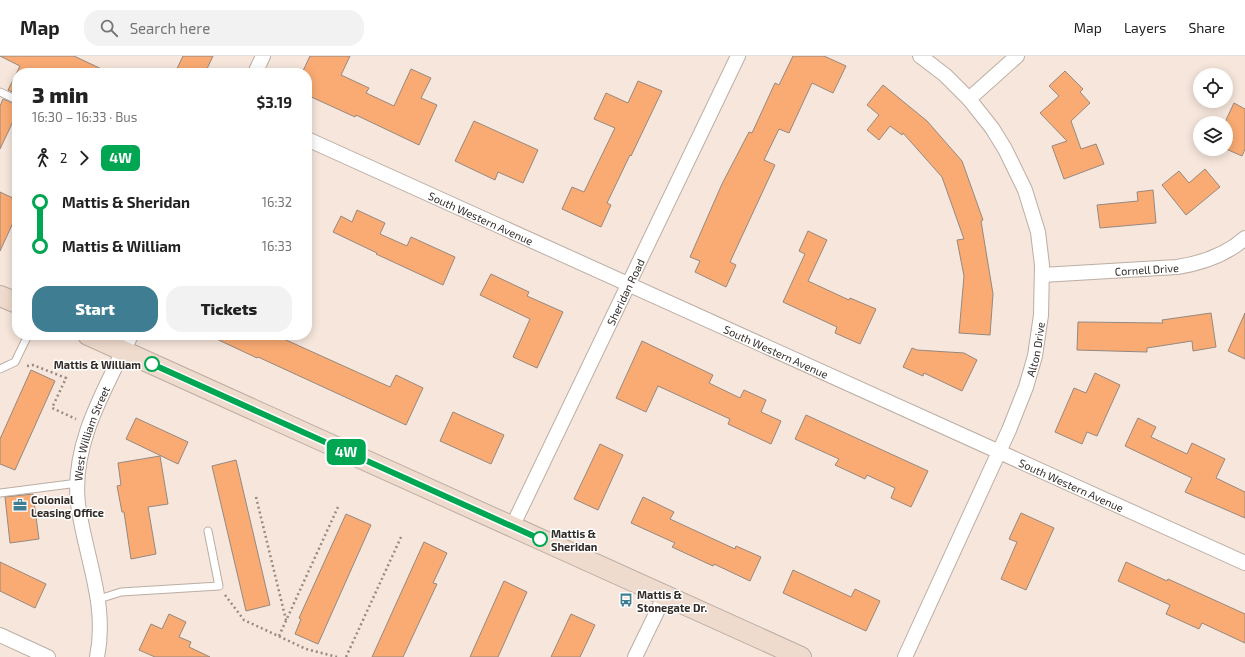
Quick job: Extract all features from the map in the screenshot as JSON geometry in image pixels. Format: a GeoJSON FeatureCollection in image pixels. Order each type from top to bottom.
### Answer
{"type":"FeatureCollection","features":[{"type":"Feature","properties":{"kind":"main road"},"geometry":{"type":"LineString","coordinates":[[0,296],[12,301]]}},
{"type":"Feature","properties":{"kind":"main road"},"geometry":{"type":"LineString","coordinates":[[112,340],[127,343],[512,527],[801,657]]}},
{"type":"Feature","properties":{"kind":"street"},"geometry":{"type":"LineString","coordinates":[[257,68],[263,56]]}},
{"type":"Feature","properties":{"kind":"street","name":"Sheridan Road"},"geometry":{"type":"LineString","coordinates":[[512,527],[738,56]]}},
{"type":"Feature","properties":{"kind":"street","name":"Alton Drive"},"geometry":{"type":"LineString","coordinates":[[905,657],[1026,387],[1035,356],[1041,315],[1042,275],[1038,232],[1025,190],[1005,149],[992,128],[969,98],[945,75],[920,56]]}},
{"type":"Feature","properties":{"kind":"street"},"geometry":{"type":"LineString","coordinates":[[969,98],[1017,56]]}},
{"type":"Feature","properties":{"kind":"street","name":"South Western Avenue"},"geometry":{"type":"LineString","coordinates":[[312,141],[1245,563]]}},
{"type":"Feature","properties":{"kind":"street","name":"Cornell Drive"},"geometry":{"type":"LineString","coordinates":[[1042,275],[1177,267],[1197,264],[1218,256],[1237,245],[1245,238]]}},
{"type":"Feature","properties":{"kind":"street","name":"West William Street"},"geometry":{"type":"LineString","coordinates":[[97,657],[100,645],[101,620],[99,599],[78,503],[78,483],[82,451],[89,425],[127,343]]}},
{"type":"Feature","properties":{"kind":"street"},"geometry":{"type":"LineString","coordinates":[[634,657],[664,595]]}},
{"type":"Feature","properties":{"kind":"street"},"geometry":{"type":"LineString","coordinates":[[0,636],[48,657]]}},
{"type":"Feature","properties":{"kind":"lane"},"geometry":{"type":"LineString","coordinates":[[0,92],[12,98]]}},
{"type":"Feature","properties":{"kind":"lane"},"geometry":{"type":"LineString","coordinates":[[0,369],[15,362],[26,340]]}},
{"type":"Feature","properties":{"kind":"lane"},"geometry":{"type":"LineString","coordinates":[[0,493],[78,483]]}},
{"type":"Feature","properties":{"kind":"lane"},"geometry":{"type":"LineString","coordinates":[[99,599],[122,592],[219,586],[208,531]]}},
{"type":"Feature","properties":{"kind":"path"},"geometry":{"type":"LineString","coordinates":[[15,362],[26,366],[33,364],[66,378],[52,408],[89,425]]}},
{"type":"Feature","properties":{"kind":"path"},"geometry":{"type":"LineString","coordinates":[[256,498],[286,620]]}},
{"type":"Feature","properties":{"kind":"path"},"geometry":{"type":"LineString","coordinates":[[279,636],[338,507]]}},
{"type":"Feature","properties":{"kind":"path"},"geometry":{"type":"LineString","coordinates":[[346,657],[402,535]]}},
{"type":"Feature","properties":{"kind":"path"},"geometry":{"type":"LineString","coordinates":[[219,586],[244,620],[306,649],[337,657]]}},
{"type":"Feature","properties":{"kind":"building"},"geometry":{"type":"Polygon","coordinates":[[[0,56],[74,56],[99,68],[19,68],[20,66],[0,56]]]}},
{"type":"Feature","properties":{"kind":"building"},"geometry":{"type":"Polygon","coordinates":[[[183,56],[213,56],[207,68],[177,68],[183,56]]]}},
{"type":"Feature","properties":{"kind":"building"},"geometry":{"type":"Polygon","coordinates":[[[310,56],[350,56],[341,75],[369,88],[366,93],[394,106],[411,69],[431,78],[421,98],[437,105],[419,145],[356,115],[355,117],[312,97],[312,68],[304,68],[310,56]]]}},
{"type":"Feature","properties":{"kind":"building"},"geometry":{"type":"Polygon","coordinates":[[[793,56],[824,56],[846,66],[833,93],[812,83],[789,133],[779,129],[764,160],[775,165],[730,262],[736,265],[726,287],[695,272],[700,261],[690,257],[722,184],[749,132],[752,133],[775,83],[779,85],[793,56]]]}},
{"type":"Feature","properties":{"kind":"building"},"geometry":{"type":"Polygon","coordinates":[[[1065,71],[1083,89],[1080,92],[1090,103],[1071,121],[1081,149],[1096,144],[1104,164],[1064,179],[1052,146],[1067,141],[1040,113],[1059,96],[1049,86],[1065,71]]]}},
{"type":"Feature","properties":{"kind":"building"},"geometry":{"type":"Polygon","coordinates":[[[638,81],[662,91],[607,203],[611,205],[601,227],[562,209],[572,187],[584,192],[615,128],[594,119],[606,93],[628,103],[638,81]]]}},
{"type":"Feature","properties":{"kind":"building"},"geometry":{"type":"Polygon","coordinates":[[[12,82],[12,92],[8,90],[12,82]]]}},
{"type":"Feature","properties":{"kind":"building"},"geometry":{"type":"Polygon","coordinates":[[[883,85],[927,121],[962,161],[983,220],[981,221],[993,294],[990,335],[959,333],[964,276],[957,240],[964,239],[942,177],[903,133],[902,135],[890,126],[879,140],[867,130],[879,115],[867,105],[883,85]]]}},
{"type":"Feature","properties":{"kind":"building"},"geometry":{"type":"Polygon","coordinates":[[[3,99],[12,103],[12,124],[0,149],[0,106],[3,99]]]}},
{"type":"Feature","properties":{"kind":"building"},"geometry":{"type":"Polygon","coordinates":[[[1234,103],[1245,109],[1245,149],[1242,156],[1233,152],[1233,116],[1228,116],[1233,108],[1234,103]]]}},
{"type":"Feature","properties":{"kind":"building"},"geometry":{"type":"Polygon","coordinates":[[[474,121],[538,150],[523,183],[498,172],[495,180],[455,161],[474,121]]]}},
{"type":"Feature","properties":{"kind":"building"},"geometry":{"type":"Polygon","coordinates":[[[1205,169],[1220,187],[1186,215],[1162,185],[1179,171],[1189,183],[1205,169]]]}},
{"type":"Feature","properties":{"kind":"building"},"geometry":{"type":"Polygon","coordinates":[[[1153,190],[1156,223],[1100,228],[1097,205],[1138,201],[1137,192],[1153,190]]]}},
{"type":"Feature","properties":{"kind":"building"},"geometry":{"type":"Polygon","coordinates":[[[0,192],[12,198],[12,225],[0,251],[0,192]]]}},
{"type":"Feature","properties":{"kind":"building"},"geometry":{"type":"Polygon","coordinates":[[[357,210],[385,223],[380,234],[407,246],[411,237],[455,257],[443,285],[333,232],[341,216],[352,222],[357,210]]]}},
{"type":"Feature","properties":{"kind":"building"},"geometry":{"type":"Polygon","coordinates":[[[808,231],[827,240],[808,281],[849,300],[850,298],[876,309],[860,344],[835,333],[837,327],[783,302],[805,254],[799,251],[808,231]]]}},
{"type":"Feature","properties":{"kind":"building"},"geometry":{"type":"Polygon","coordinates":[[[491,274],[529,292],[527,296],[563,312],[537,368],[513,357],[530,319],[480,295],[491,274]]]}},
{"type":"Feature","properties":{"kind":"building"},"geometry":{"type":"Polygon","coordinates":[[[1211,313],[1216,347],[1193,351],[1192,341],[1147,348],[1147,352],[1077,350],[1078,322],[1163,323],[1162,320],[1211,313]]]}},
{"type":"Feature","properties":{"kind":"building"},"geometry":{"type":"Polygon","coordinates":[[[1245,313],[1245,359],[1228,351],[1245,313]]]}},
{"type":"Feature","properties":{"kind":"building"},"geometry":{"type":"Polygon","coordinates":[[[219,340],[286,340],[390,387],[396,375],[423,388],[406,425],[258,357],[257,358],[219,340]]]}},
{"type":"Feature","properties":{"kind":"building"},"geometry":{"type":"Polygon","coordinates":[[[642,341],[713,375],[709,383],[740,398],[744,390],[766,400],[761,412],[781,421],[771,444],[728,424],[730,419],[658,386],[646,412],[616,398],[642,341]]]}},
{"type":"Feature","properties":{"kind":"building"},"geometry":{"type":"Polygon","coordinates":[[[912,348],[917,350],[964,353],[977,360],[962,391],[924,373],[923,376],[903,367],[912,348]]]}},
{"type":"Feature","properties":{"kind":"building"},"geometry":{"type":"Polygon","coordinates":[[[31,370],[55,381],[15,470],[0,464],[0,439],[31,370]]]}},
{"type":"Feature","properties":{"kind":"building"},"geometry":{"type":"Polygon","coordinates":[[[1095,373],[1120,385],[1097,436],[1087,432],[1082,444],[1055,432],[1074,388],[1086,393],[1095,373]]]}},
{"type":"Feature","properties":{"kind":"building"},"geometry":{"type":"Polygon","coordinates":[[[453,412],[504,435],[491,464],[440,441],[453,412]]]}},
{"type":"Feature","properties":{"kind":"building"},"geometry":{"type":"Polygon","coordinates":[[[806,415],[928,471],[911,507],[891,498],[895,488],[867,475],[865,479],[835,465],[839,459],[795,439],[806,415]]]}},
{"type":"Feature","properties":{"kind":"building"},"geometry":{"type":"Polygon","coordinates":[[[136,418],[188,442],[178,464],[126,439],[136,418]]]}},
{"type":"Feature","properties":{"kind":"building"},"geometry":{"type":"Polygon","coordinates":[[[1138,418],[1156,427],[1151,437],[1187,454],[1192,443],[1225,459],[1216,478],[1245,492],[1245,518],[1185,492],[1192,478],[1125,446],[1138,418]]]}},
{"type":"Feature","properties":{"kind":"building"},"geometry":{"type":"Polygon","coordinates":[[[600,444],[623,455],[598,510],[574,499],[600,444]]]}},
{"type":"Feature","properties":{"kind":"building"},"geometry":{"type":"Polygon","coordinates":[[[160,456],[168,504],[148,507],[156,554],[131,559],[124,512],[122,512],[117,486],[121,485],[118,463],[160,456]]]}},
{"type":"Feature","properties":{"kind":"building"},"geometry":{"type":"Polygon","coordinates":[[[236,460],[270,605],[246,611],[212,466],[236,460]]]}},
{"type":"Feature","properties":{"kind":"building"},"geometry":{"type":"Polygon","coordinates":[[[33,494],[39,539],[10,543],[5,497],[33,494]]]}},
{"type":"Feature","properties":{"kind":"building"},"geometry":{"type":"Polygon","coordinates":[[[643,497],[674,512],[670,519],[735,549],[736,546],[761,557],[750,581],[672,547],[675,543],[631,523],[643,497]]]}},
{"type":"Feature","properties":{"kind":"building"},"geometry":{"type":"Polygon","coordinates":[[[1021,513],[1054,528],[1026,590],[1001,579],[1017,542],[1009,539],[1021,513]]]}},
{"type":"Feature","properties":{"kind":"building"},"geometry":{"type":"Polygon","coordinates":[[[346,514],[371,525],[318,644],[295,634],[301,619],[299,618],[346,514]]]}},
{"type":"Feature","properties":{"kind":"building"},"geometry":{"type":"Polygon","coordinates":[[[424,542],[447,553],[433,583],[437,584],[403,657],[372,657],[424,542]]]}},
{"type":"Feature","properties":{"kind":"building"},"geometry":{"type":"Polygon","coordinates":[[[0,562],[46,584],[35,608],[0,591],[0,562]]]}},
{"type":"Feature","properties":{"kind":"building"},"geometry":{"type":"Polygon","coordinates":[[[1126,562],[1167,581],[1168,579],[1245,614],[1245,643],[1202,623],[1199,629],[1166,614],[1170,605],[1118,581],[1126,562]]]}},
{"type":"Feature","properties":{"kind":"building"},"geometry":{"type":"Polygon","coordinates":[[[793,570],[851,597],[855,589],[880,601],[866,631],[783,593],[793,570]]]}},
{"type":"Feature","properties":{"kind":"building"},"geometry":{"type":"Polygon","coordinates":[[[504,581],[527,592],[498,657],[470,657],[504,581]]]}},
{"type":"Feature","properties":{"kind":"building"},"geometry":{"type":"Polygon","coordinates":[[[169,614],[186,622],[179,637],[191,642],[189,647],[210,657],[155,657],[139,650],[151,624],[162,629],[169,614]]]}},
{"type":"Feature","properties":{"kind":"building"},"geometry":{"type":"Polygon","coordinates":[[[571,614],[595,625],[580,657],[551,657],[571,614]]]}},
{"type":"Feature","properties":{"kind":"bus line","name":"4W"},"geometry":{"type":"LineString","coordinates":[[152,364],[540,539]]}},
{"type":"Feature","properties":{"kind":"place","name":"Mattis & William"},"geometry":{"type":"Point","coordinates":[152,364]}},
{"type":"Feature","properties":{"kind":"place","name":"Colonial Leasing Office"},"geometry":{"type":"Point","coordinates":[20,505]}},
{"type":"Feature","properties":{"kind":"place","name":"Mattis & Sheridan"},"geometry":{"type":"Point","coordinates":[540,539]}},
{"type":"Feature","properties":{"kind":"place","name":"Mattis & Stonegate Dr."},"geometry":{"type":"Point","coordinates":[626,600]}}]}
